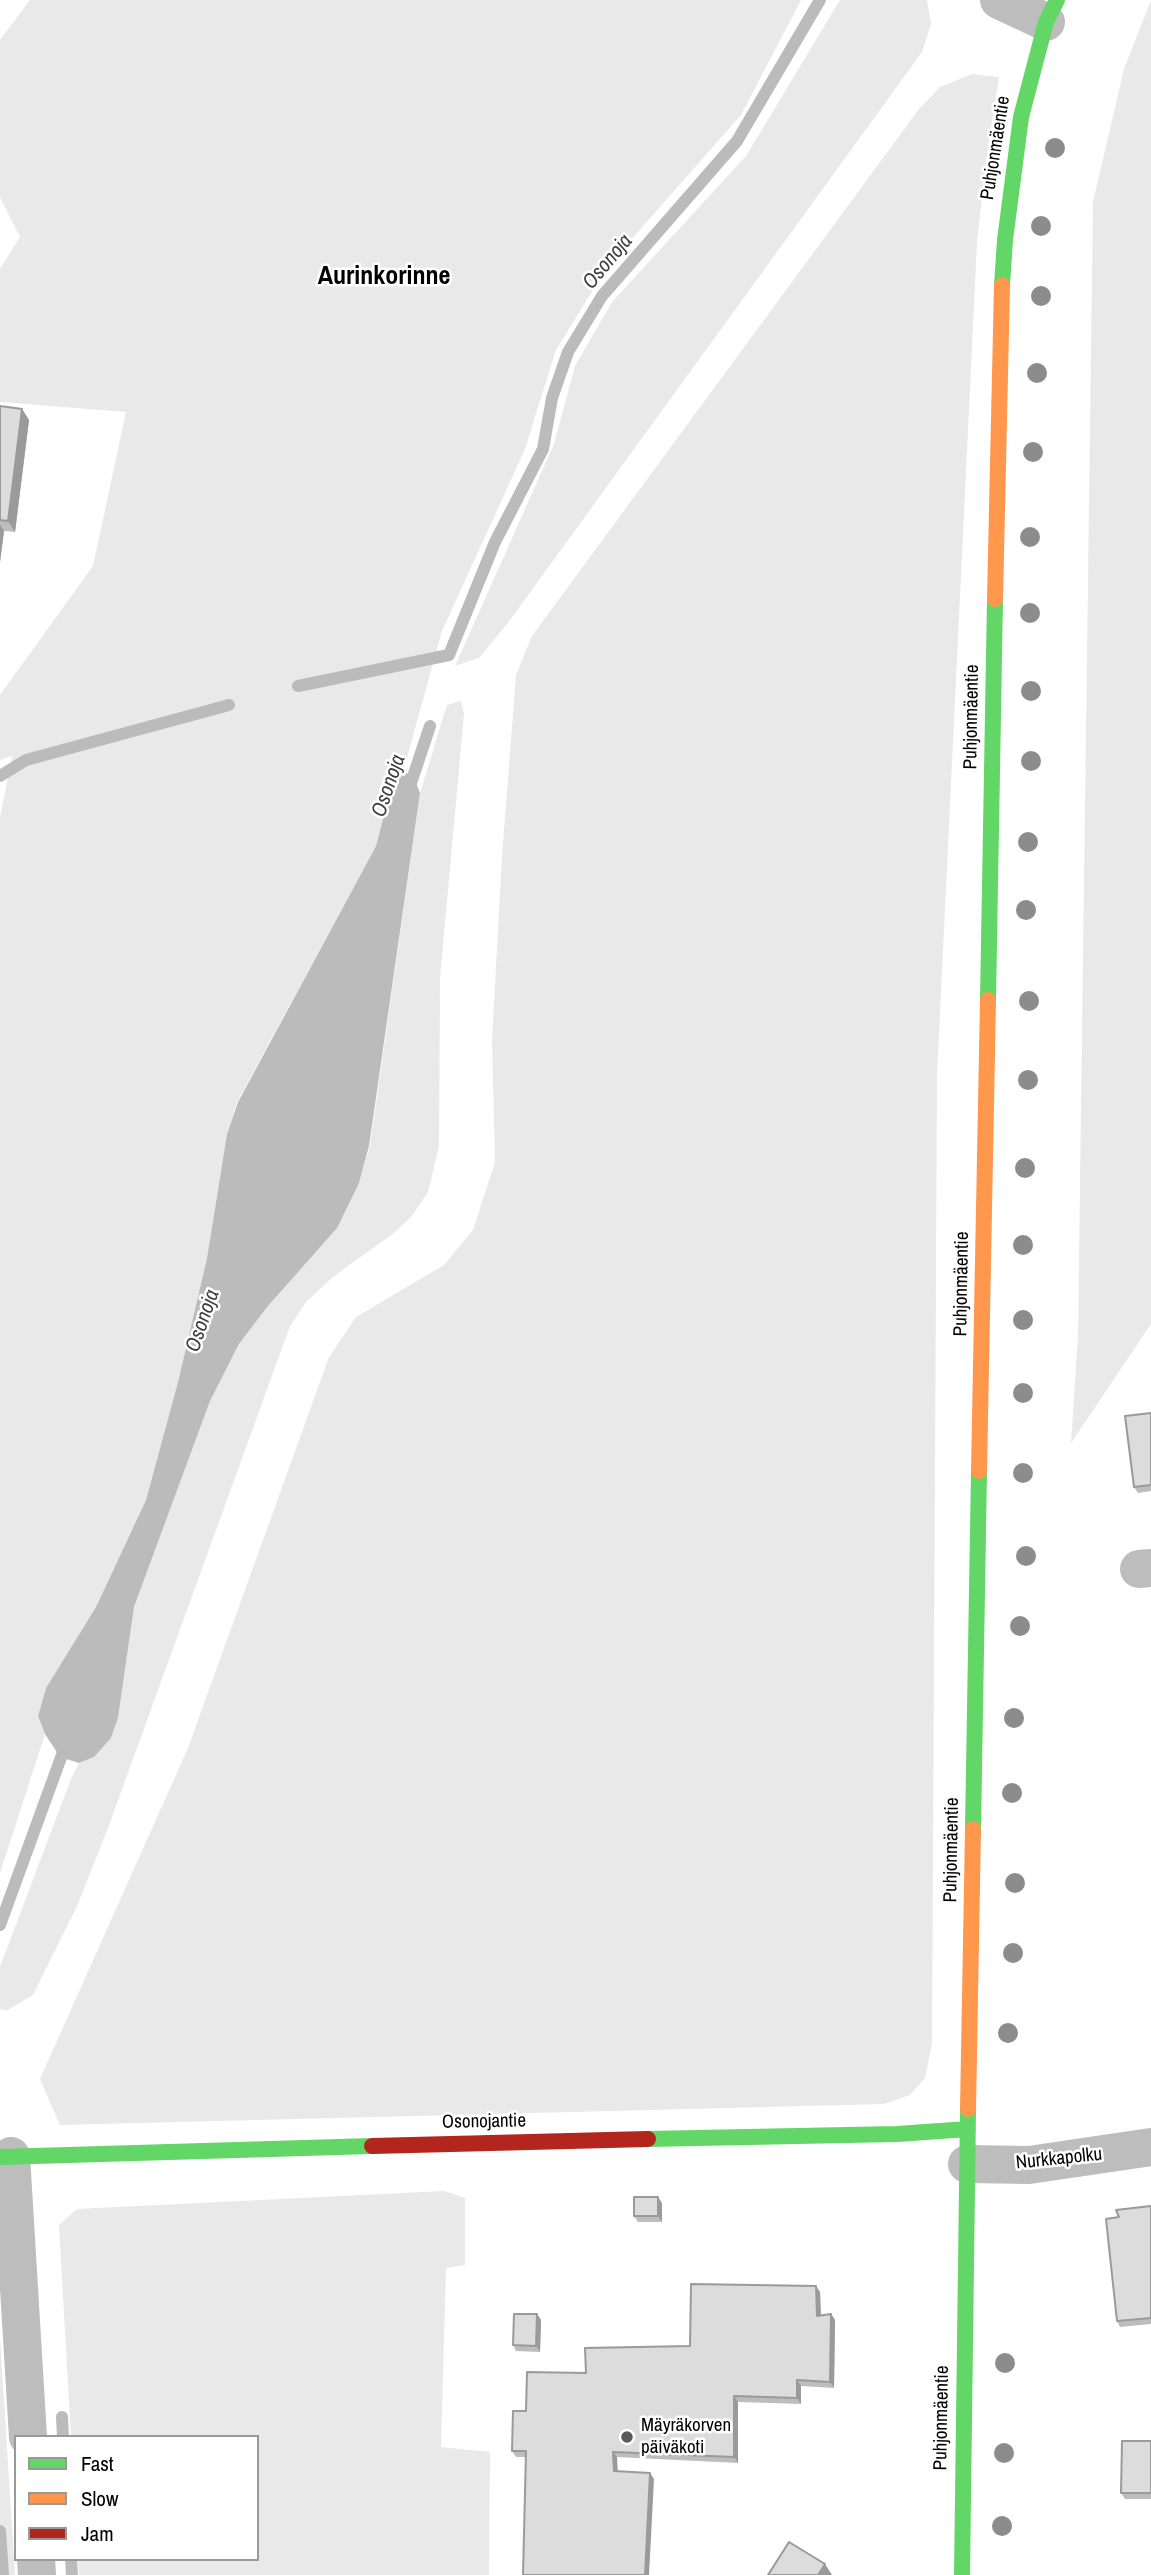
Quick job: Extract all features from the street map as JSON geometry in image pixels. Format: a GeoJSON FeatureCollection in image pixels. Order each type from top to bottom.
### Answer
{"type":"FeatureCollection","features":[{"type":"Feature","properties":{"kind":"street"},"geometry":{"type":"LineString","coordinates":[[999,0],[1052,11]]}},
{"type":"Feature","properties":{"kind":"street","name":"Puhjonmäentie"},"geometry":{"type":"LineString","coordinates":[[962,2575],[1000,320],[1011,177],[1031,72],[1052,11]]}},
{"type":"Feature","properties":{"kind":"street","name":"Osonojantie"},"geometry":{"type":"LineString","coordinates":[[6,2157],[486,2142],[897,2134],[968,2147]]}},
{"type":"Feature","properties":{"kind":"street","name":"Nurkkapolku"},"geometry":{"type":"LineString","coordinates":[[968,2147],[1028,2165],[1151,2147]]}},
{"type":"Feature","properties":{"kind":"street"},"geometry":{"type":"LineString","coordinates":[[6,2157],[28,2435]]}},
{"type":"Feature","properties":{"kind":"shaded area"},"geometry":{"type":"Polygon","coordinates":[[[30,0],[801,0],[741,115],[607,267],[556,350],[525,449],[442,631],[403,772],[392,785],[376,846],[237,1102],[227,1134],[207,1258],[178,1382],[146,1500],[96,1607],[46,1688],[38,1716],[45,1734],[0,1873],[0,818],[12,756],[0,760],[0,695],[93,566],[126,412],[0,402],[0,269],[20,237],[0,197],[0,40],[30,0]]]}},
{"type":"Feature","properties":{"kind":"shaded area"},"geometry":{"type":"Polygon","coordinates":[[[840,0],[927,0],[931,24],[922,52],[510,620],[479,658],[455,666],[554,444],[575,366],[612,302],[746,156],[840,0]]]}},
{"type":"Feature","properties":{"kind":"shaded area"},"geometry":{"type":"Polygon","coordinates":[[[1151,0],[1151,1324],[1071,1443],[1078,1336],[1093,202],[1124,69],[1151,0]]]}},
{"type":"Feature","properties":{"kind":"shaded area"},"geometry":{"type":"Polygon","coordinates":[[[972,74],[999,77],[977,242],[937,1075],[932,2043],[925,2078],[910,2095],[884,2104],[60,2125],[40,2079],[188,1748],[329,1357],[356,1317],[444,1265],[473,1230],[495,1162],[492,1041],[502,856],[516,675],[532,636],[919,109],[940,87],[972,74]]]}},
{"type":"Feature","properties":{"kind":"shaded area"},"geometry":{"type":"Polygon","coordinates":[[[461,701],[464,714],[440,978],[439,1146],[428,1192],[411,1217],[394,1233],[334,1276],[307,1301],[290,1326],[108,1828],[77,1906],[33,1995],[6,2011],[0,2009],[0,1967],[71,1779],[79,1763],[94,1757],[111,1738],[118,1718],[134,1607],[210,1401],[239,1344],[359,1183],[370,1146],[420,793],[447,705],[461,701]]]}},
{"type":"Feature","properties":{"kind":"shaded area"},"geometry":{"type":"Polygon","coordinates":[[[444,2191],[465,2198],[465,2265],[446,2268],[441,2447],[490,2452],[489,2575],[79,2575],[78,2561],[259,2561],[259,2435],[71,2435],[59,2225],[77,2209],[444,2191]]]}},
{"type":"Feature","properties":{"kind":"shaded area"},"geometry":{"type":"Polygon","coordinates":[[[0,2337],[15,2575],[0,2575],[0,2337]]]}},
{"type":"Feature","properties":{"kind":"water"},"geometry":{"type":"Polygon","coordinates":[[[403,772],[413,775],[420,793],[369,1146],[359,1183],[337,1228],[267,1307],[239,1344],[210,1401],[134,1607],[118,1718],[111,1738],[94,1757],[79,1763],[60,1757],[45,1734],[38,1716],[46,1688],[96,1607],[146,1500],[178,1382],[207,1258],[227,1134],[238,1102],[376,846],[392,785],[403,772]]]}},
{"type":"Feature","properties":{"kind":"building"},"geometry":{"type":"Polygon","coordinates":[[[0,406],[22,409],[8,521],[0,520],[0,406]]]}},
{"type":"Feature","properties":{"kind":"building"},"geometry":{"type":"Polygon","coordinates":[[[1151,1413],[1151,1485],[1134,1487],[1125,1416],[1151,1413]]]}},
{"type":"Feature","properties":{"kind":"building"},"geometry":{"type":"Polygon","coordinates":[[[634,2197],[658,2197],[658,2216],[634,2216],[634,2197]]]}},
{"type":"Feature","properties":{"kind":"building"},"geometry":{"type":"Polygon","coordinates":[[[1151,2206],[1151,2318],[1117,2321],[1106,2219],[1119,2217],[1116,2210],[1151,2206]]]}},
{"type":"Feature","properties":{"kind":"building","name":"Mäyräkorven päiväkoti"},"geometry":{"type":"Polygon","coordinates":[[[691,2284],[816,2286],[817,2316],[831,2314],[830,2382],[797,2380],[797,2398],[734,2396],[734,2457],[613,2452],[614,2471],[650,2473],[645,2575],[523,2575],[526,2451],[512,2451],[513,2411],[526,2411],[527,2372],[586,2373],[585,2348],[690,2346],[691,2284]]]}},
{"type":"Feature","properties":{"kind":"building"},"geometry":{"type":"Polygon","coordinates":[[[514,2314],[537,2314],[536,2346],[513,2345],[514,2314]]]}},
{"type":"Feature","properties":{"kind":"building"},"geometry":{"type":"Polygon","coordinates":[[[1122,2441],[1151,2441],[1151,2493],[1121,2493],[1122,2441]]]}},
{"type":"Feature","properties":{"kind":"building"},"geometry":{"type":"Polygon","coordinates":[[[789,2542],[825,2564],[818,2575],[768,2575],[789,2542]]]}},
{"type":"Feature","properties":{"kind":"waterway","name":"Osonoja"},"geometry":{"type":"LineString","coordinates":[[298,686],[449,655],[495,542],[543,449],[552,398],[568,352],[602,296],[737,141],[820,0]]}},
{"type":"Feature","properties":{"kind":"waterway"},"geometry":{"type":"LineString","coordinates":[[0,776],[26,760],[229,705]]}},
{"type":"Feature","properties":{"kind":"waterway","name":"Osonoja"},"geometry":{"type":"LineString","coordinates":[[409,789],[430,726]]}},
{"type":"Feature","properties":{"kind":"waterway","name":"Osonoja"},"geometry":{"type":"LineString","coordinates":[[0,1925],[67,1741]]}},
{"type":"Feature","properties":{"kind":"waterway"},"geometry":{"type":"LineString","coordinates":[[62,2417],[63,2435]]}},
{"type":"Feature","properties":{"kind":"waterway"},"geometry":{"type":"LineString","coordinates":[[0,2531],[3,2575]]}},
{"type":"Feature","properties":{"kind":"waterway"},"geometry":{"type":"LineString","coordinates":[[71,2561],[72,2575]]}},
{"type":"Feature","properties":{"kind":"traffic: fast"},"geometry":{"type":"LineString","coordinates":[[1002,285],[1021,117],[1046,22],[1057,0]]}},
{"type":"Feature","properties":{"kind":"traffic: fast"},"geometry":{"type":"LineString","coordinates":[[988,1000],[995,599]]}},
{"type":"Feature","properties":{"kind":"traffic: fast"},"geometry":{"type":"LineString","coordinates":[[973,1829],[979,1471]]}},
{"type":"Feature","properties":{"kind":"traffic: fast"},"geometry":{"type":"LineString","coordinates":[[962,2575],[968,2109]]}},
{"type":"Feature","properties":{"kind":"traffic: fast"},"geometry":{"type":"LineString","coordinates":[[648,2139],[897,2134],[968,2129]]}},
{"type":"Feature","properties":{"kind":"traffic: fast"},"geometry":{"type":"LineString","coordinates":[[0,2157],[372,2146]]}},
{"type":"Feature","properties":{"kind":"traffic: slow"},"geometry":{"type":"LineString","coordinates":[[995,599],[1002,285]]}},
{"type":"Feature","properties":{"kind":"traffic: slow"},"geometry":{"type":"LineString","coordinates":[[979,1471],[988,1000]]}},
{"type":"Feature","properties":{"kind":"traffic: slow"},"geometry":{"type":"LineString","coordinates":[[968,2109],[973,1829]]}},
{"type":"Feature","properties":{"kind":"traffic: jam"},"geometry":{"type":"LineString","coordinates":[[372,2146],[648,2139]]}},
{"type":"Feature","properties":{"kind":"place","name":"Mäyräkorven päiväkoti"},"geometry":{"type":"Point","coordinates":[627,2437]}},
{"type":"Feature","properties":{"kind":"district","name":"Aurinkorinne"},"geometry":{"type":"Point","coordinates":[384,277]}}]}
